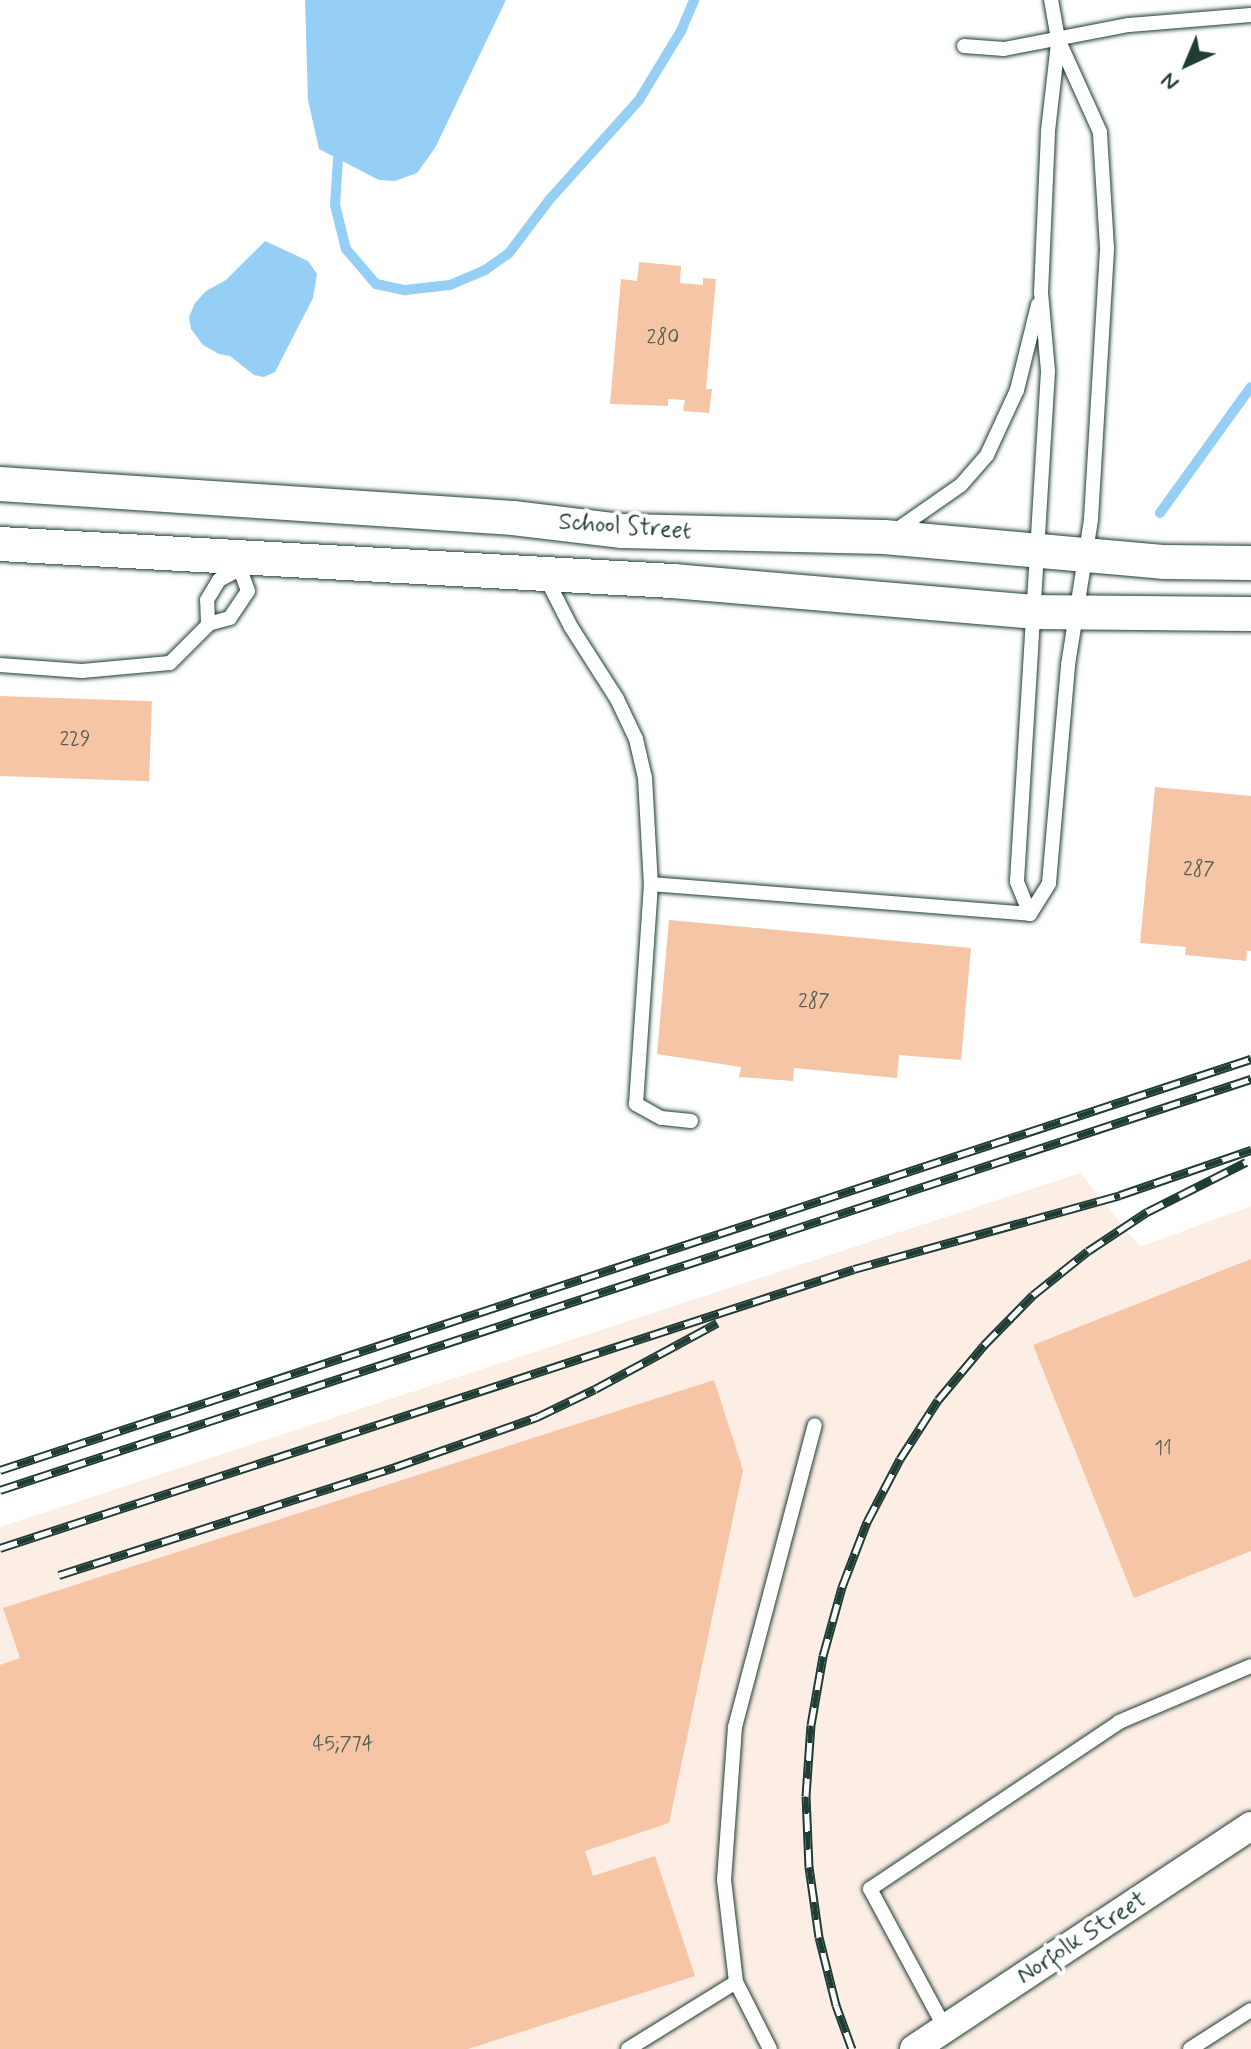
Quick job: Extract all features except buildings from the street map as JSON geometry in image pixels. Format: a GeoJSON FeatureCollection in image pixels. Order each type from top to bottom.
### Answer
{"type":"FeatureCollection","features":[{"type":"Feature","properties":{"kind":"street","name":"School Street"},"geometry":{"type":"LineString","coordinates":[[0,484],[513,518],[622,531],[884,537],[1182,563],[1251,563]]}},
{"type":"Feature","properties":{"kind":"street"},"geometry":{"type":"LineString","coordinates":[[0,544],[243,563],[544,574],[1031,612],[1251,614]]}},
{"type":"Feature","properties":{"kind":"street","name":"Norfolk Street"},"geometry":{"type":"LineString","coordinates":[[914,2049],[1251,1826]]}},
{"type":"Feature","properties":{"kind":"lane"},"geometry":{"type":"LineString","coordinates":[[1030,914],[1049,883],[1068,665],[1091,519],[1104,313],[1105,188],[1100,132],[1058,39],[1051,0]]}},
{"type":"Feature","properties":{"kind":"lane"},"geometry":{"type":"LineString","coordinates":[[964,46],[1004,49],[1129,25],[1251,15]]}},
{"type":"Feature","properties":{"kind":"lane"},"geometry":{"type":"LineString","coordinates":[[1030,914],[1017,881],[1048,371],[1041,293],[1048,131],[1058,39]]}},
{"type":"Feature","properties":{"kind":"lane"},"geometry":{"type":"LineString","coordinates":[[884,537],[925,513],[961,485],[987,455],[1017,390],[1041,293]]}},
{"type":"Feature","properties":{"kind":"lane"},"geometry":{"type":"LineString","coordinates":[[0,665],[82,671],[170,663],[210,623],[230,618],[248,591],[243,563],[219,580],[207,600],[210,623]]}},
{"type":"Feature","properties":{"kind":"lane"},"geometry":{"type":"LineString","coordinates":[[544,574],[571,627],[617,699],[636,739],[645,778],[651,884],[636,1104],[661,1118],[691,1121]]}},
{"type":"Feature","properties":{"kind":"lane"},"geometry":{"type":"LineString","coordinates":[[651,884],[1030,914]]}},
{"type":"Feature","properties":{"kind":"lane"},"geometry":{"type":"LineString","coordinates":[[770,2049],[736,1982],[724,1880],[735,1727],[815,1425]]}},
{"type":"Feature","properties":{"kind":"lane"},"geometry":{"type":"LineString","coordinates":[[945,2028],[870,1889],[1119,1722],[1251,1666]]}},
{"type":"Feature","properties":{"kind":"lane"},"geometry":{"type":"LineString","coordinates":[[628,2049],[736,1982]]}},
{"type":"Feature","properties":{"kind":"lane"},"geometry":{"type":"LineString","coordinates":[[1190,2049],[1251,2010]]}},
{"type":"Feature","properties":{"kind":"shaded area"},"geometry":{"type":"Polygon","coordinates":[[[1080,1173],[1140,1247],[1251,1206],[1251,2049],[0,2049],[0,1527],[1080,1173]]]}},
{"type":"Feature","properties":{"kind":"water"},"geometry":{"type":"Polygon","coordinates":[[[305,0],[506,0],[435,148],[417,173],[395,181],[379,180],[319,149],[308,100],[305,0]]]}},
{"type":"Feature","properties":{"kind":"water"},"geometry":{"type":"Polygon","coordinates":[[[265,241],[308,261],[317,274],[313,298],[275,372],[264,377],[254,375],[230,356],[203,345],[191,329],[189,317],[195,303],[206,291],[226,280],[265,241]]]}},
{"type":"Feature","properties":{"kind":"waterway"},"geometry":{"type":"LineString","coordinates":[[338,159],[335,205],[346,249],[376,284],[405,290],[450,285],[485,270],[509,253],[550,199],[639,100],[681,31],[694,0]]}},
{"type":"Feature","properties":{"kind":"waterway"},"geometry":{"type":"LineString","coordinates":[[1160,513],[1251,387]]}},
{"type":"Feature","properties":{"kind":"railway"},"geometry":{"type":"LineString","coordinates":[[0,1470],[1251,1059]]}},
{"type":"Feature","properties":{"kind":"railway"},"geometry":{"type":"LineString","coordinates":[[0,1490],[1251,1079]]}},
{"type":"Feature","properties":{"kind":"railway"},"geometry":{"type":"LineString","coordinates":[[0,1548],[854,1269],[1120,1195],[1251,1150]]}},
{"type":"Feature","properties":{"kind":"railway"},"geometry":{"type":"LineString","coordinates":[[852,2049],[836,2005],[819,1937],[809,1867],[806,1796],[811,1725],[823,1656],[842,1587],[867,1522],[900,1459],[938,1400],[984,1345],[1033,1295],[1088,1251],[1147,1212],[1246,1162]]}},
{"type":"Feature","properties":{"kind":"railway"},"geometry":{"type":"LineString","coordinates":[[59,1575],[395,1467],[537,1417],[717,1323]]}}]}
